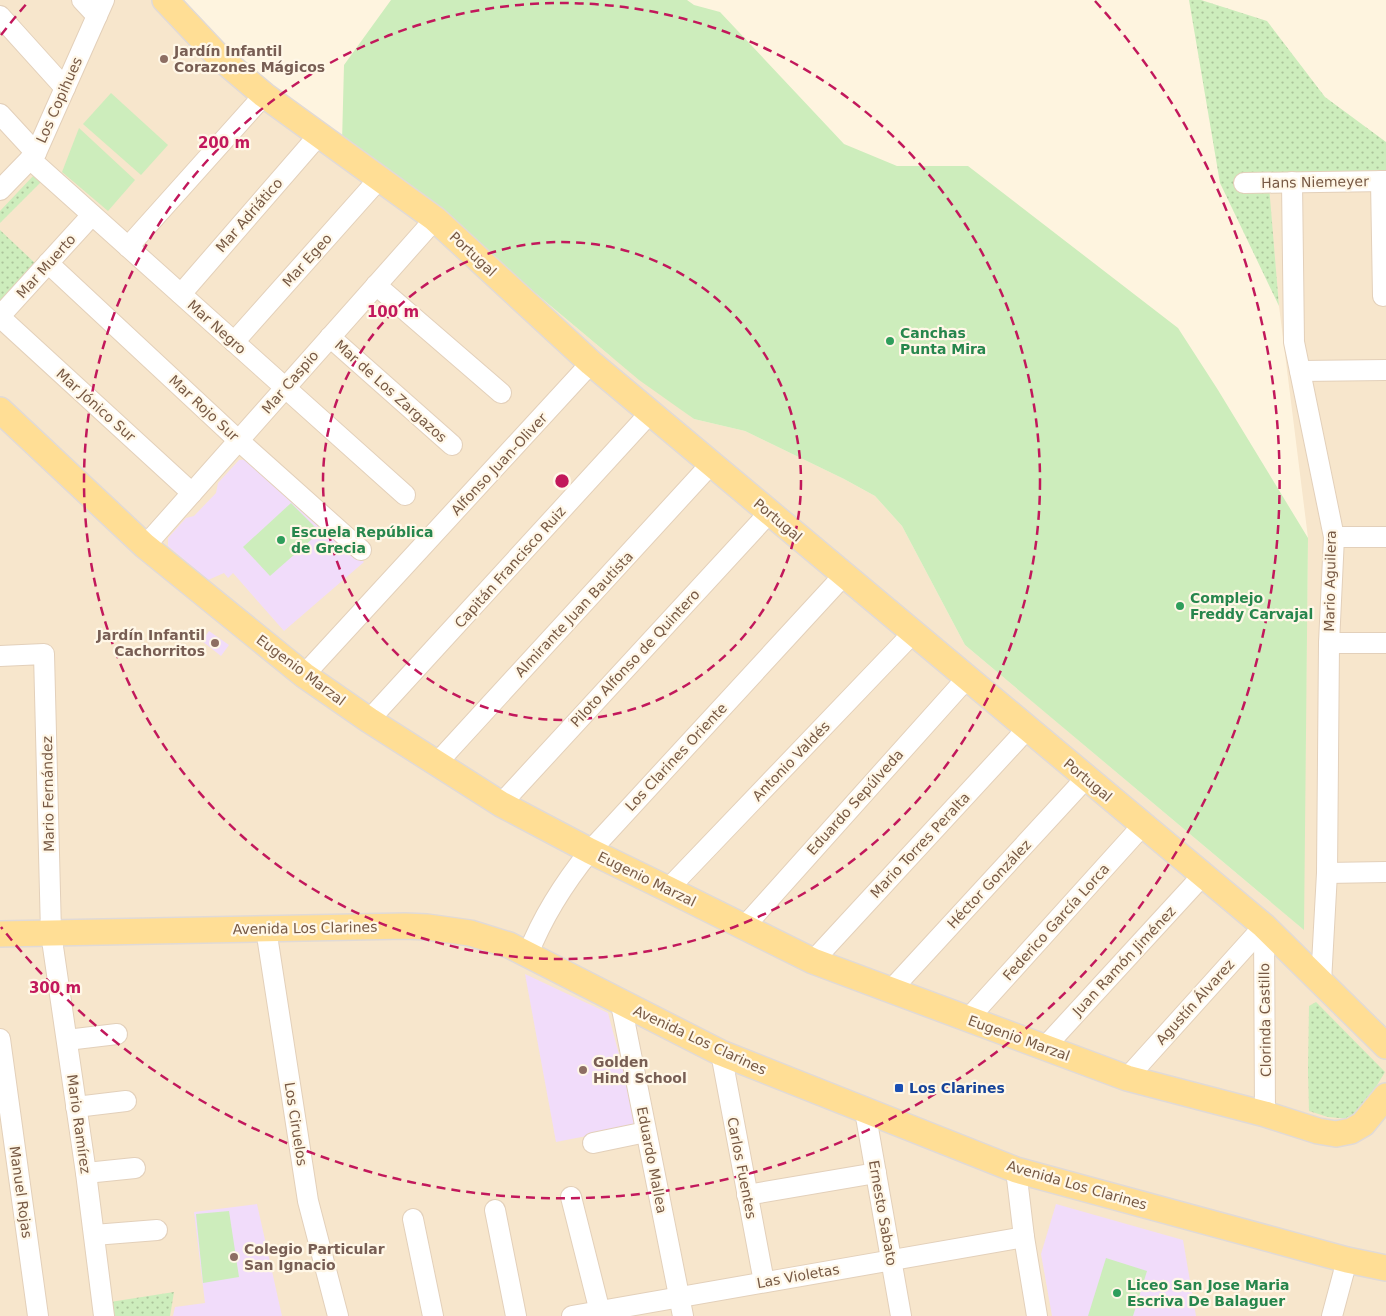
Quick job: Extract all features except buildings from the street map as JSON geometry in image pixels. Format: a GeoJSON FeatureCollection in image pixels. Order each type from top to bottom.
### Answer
{"type":"FeatureCollection","features":[{"type":"Feature","properties":{"kind":"main road","name":"Portugal"},"geometry":{"type":"LineString","coordinates":[[165,0],[218,56],[264,95],[435,219],[591,363],[1264,926],[1386,1046]]}},
{"type":"Feature","properties":{"kind":"main road","name":"Eugenio Marzal"},"geometry":{"type":"LineString","coordinates":[[0,410],[145,546],[304,675],[369,720],[502,804],[590,851],[813,961],[1126,1078],[1266,1114],[1318,1132],[1336,1134],[1351,1131],[1363,1124],[1386,1096]]}},
{"type":"Feature","properties":{"kind":"main road","name":"Avenida Los Clarines"},"geometry":{"type":"LineString","coordinates":[[0,934],[427,927],[470,933],[528,954],[621,1004],[720,1053],[1016,1170],[1347,1260],[1386,1268]]}},
{"type":"Feature","properties":{"kind":"street"},"geometry":{"type":"LineString","coordinates":[[82,0],[100,8]]}},
{"type":"Feature","properties":{"kind":"street","name":"Los Copihues"},"geometry":{"type":"LineString","coordinates":[[0,190],[33,156],[100,8]]}},
{"type":"Feature","properties":{"kind":"street"},"geometry":{"type":"LineString","coordinates":[[0,16],[65,88]]}},
{"type":"Feature","properties":{"kind":"street"},"geometry":{"type":"LineString","coordinates":[[128,247],[264,95]]}},
{"type":"Feature","properties":{"kind":"street","name":"Mar Negro"},"geometry":{"type":"LineString","coordinates":[[0,114],[33,156],[92,215],[404,495]]}},
{"type":"Feature","properties":{"kind":"street","name":"Mar Adriático"},"geometry":{"type":"LineString","coordinates":[[181,294],[318,136]]}},
{"type":"Feature","properties":{"kind":"street","name":"Mar Egeo"},"geometry":{"type":"LineString","coordinates":[[234,342],[379,178]]}},
{"type":"Feature","properties":{"kind":"street"},"geometry":{"type":"LineString","coordinates":[[1383,181],[1383,296]]}},
{"type":"Feature","properties":{"kind":"street","name":"Hans Niemeyer"},"geometry":{"type":"LineString","coordinates":[[1244,183],[1383,181]]}},
{"type":"Feature","properties":{"kind":"street","name":"Mario Aguilera"},"geometry":{"type":"LineString","coordinates":[[1292,182],[1294,342],[1334,537],[1329,643],[1327,873],[1321,982]]}},
{"type":"Feature","properties":{"kind":"street","name":"Mar Muerto"},"geometry":{"type":"LineString","coordinates":[[0,317],[92,215]]}},
{"type":"Feature","properties":{"kind":"street","name":"Mar Caspio"},"geometry":{"type":"LineString","coordinates":[[145,546],[435,219]]}},
{"type":"Feature","properties":{"kind":"street","name":"Mar Rojo Sur"},"geometry":{"type":"LineString","coordinates":[[48,263],[238,440],[362,550]]}},
{"type":"Feature","properties":{"kind":"street"},"geometry":{"type":"LineString","coordinates":[[376,285],[501,393]]}},
{"type":"Feature","properties":{"kind":"street","name":"Mar Jónico Sur"},"geometry":{"type":"LineString","coordinates":[[0,317],[192,493]]}},
{"type":"Feature","properties":{"kind":"street","name":"Mar de Los Zargazos"},"geometry":{"type":"LineString","coordinates":[[330,336],[452,445]]}},
{"type":"Feature","properties":{"kind":"street","name":"Alfonso Juan-Oliver"},"geometry":{"type":"LineString","coordinates":[[304,675],[591,363]]}},
{"type":"Feature","properties":{"kind":"street"},"geometry":{"type":"LineString","coordinates":[[1300,371],[1386,370]]}},
{"type":"Feature","properties":{"kind":"street","name":"Capitán Francisco Ruiz"},"geometry":{"type":"LineString","coordinates":[[369,720],[650,413]]}},
{"type":"Feature","properties":{"kind":"street","name":"Almirante Juan Bautista"},"geometry":{"type":"LineString","coordinates":[[437,763],[711,464]]}},
{"type":"Feature","properties":{"kind":"street","name":"Piloto Alfonso de Quintero"},"geometry":{"type":"LineString","coordinates":[[502,804],[769,513]]}},
{"type":"Feature","properties":{"kind":"street"},"geometry":{"type":"LineString","coordinates":[[1334,537],[1386,538]]}},
{"type":"Feature","properties":{"kind":"street","name":"Los Clarines Oriente"},"geometry":{"type":"LineString","coordinates":[[528,954],[536,933],[559,891],[590,851],[844,575]]}},
{"type":"Feature","properties":{"kind":"street","name":"Antonio Valdés"},"geometry":{"type":"LineString","coordinates":[[668,889],[913,633]]}},
{"type":"Feature","properties":{"kind":"street"},"geometry":{"type":"LineString","coordinates":[[1329,643],[1386,643]]}},
{"type":"Feature","properties":{"kind":"street","name":"Mario Fernández"},"geometry":{"type":"LineString","coordinates":[[0,656],[44,654],[51,933]]}},
{"type":"Feature","properties":{"kind":"street","name":"Eduardo Sepúlveda"},"geometry":{"type":"LineString","coordinates":[[744,927],[966,678]]}},
{"type":"Feature","properties":{"kind":"street","name":"Mario Torres Peralta"},"geometry":{"type":"LineString","coordinates":[[813,961],[1028,728]]}},
{"type":"Feature","properties":{"kind":"street","name":"Héctor González"},"geometry":{"type":"LineString","coordinates":[[891,990],[1086,778]]}},
{"type":"Feature","properties":{"kind":"street","name":"Federico García Lorca"},"geometry":{"type":"LineString","coordinates":[[968,1019],[1143,825]]}},
{"type":"Feature","properties":{"kind":"street"},"geometry":{"type":"LineString","coordinates":[[1327,873],[1386,872]]}},
{"type":"Feature","properties":{"kind":"street","name":"Juan Ramón Jiménez"},"geometry":{"type":"LineString","coordinates":[[1045,1047],[1203,875]]}},
{"type":"Feature","properties":{"kind":"street","name":"Agustín Álvarez"},"geometry":{"type":"LineString","coordinates":[[1126,1078],[1264,926]]}},
{"type":"Feature","properties":{"kind":"street","name":"Clorinda Castillo"},"geometry":{"type":"LineString","coordinates":[[1264,926],[1266,1114]]}},
{"type":"Feature","properties":{"kind":"street","name":"Los Ciruelos"},"geometry":{"type":"LineString","coordinates":[[266,929],[308,1201],[338,1316]]}},
{"type":"Feature","properties":{"kind":"street","name":"Mario Ramírez"},"geometry":{"type":"LineString","coordinates":[[51,933],[86,1173],[104,1316]]}},
{"type":"Feature","properties":{"kind":"street","name":"Eduardo Mallea"},"geometry":{"type":"LineString","coordinates":[[621,1004],[681,1307]]}},
{"type":"Feature","properties":{"kind":"street"},"geometry":{"type":"LineString","coordinates":[[67,1040],[117,1034]]}},
{"type":"Feature","properties":{"kind":"street","name":"Manuel Rojas"},"geometry":{"type":"LineString","coordinates":[[0,1039],[7,1149],[38,1316]]}},
{"type":"Feature","properties":{"kind":"street","name":"Carlos Fuentes"},"geometry":{"type":"LineString","coordinates":[[720,1053],[764,1282]]}},
{"type":"Feature","properties":{"kind":"street"},"geometry":{"type":"LineString","coordinates":[[76,1107],[126,1101]]}},
{"type":"Feature","properties":{"kind":"street","name":"Ernesto Sabato"},"geometry":{"type":"LineString","coordinates":[[865,1111],[901,1316]]}},
{"type":"Feature","properties":{"kind":"street"},"geometry":{"type":"LineString","coordinates":[[593,1143],[646,1132]]}},
{"type":"Feature","properties":{"kind":"street"},"geometry":{"type":"LineString","coordinates":[[86,1173],[135,1168]]}},
{"type":"Feature","properties":{"kind":"street"},"geometry":{"type":"LineString","coordinates":[[1016,1170],[1024,1237],[1037,1316]]}},
{"type":"Feature","properties":{"kind":"street"},"geometry":{"type":"LineString","coordinates":[[747,1195],[876,1173]]}},
{"type":"Feature","properties":{"kind":"street"},"geometry":{"type":"LineString","coordinates":[[571,1197],[600,1314]]}},
{"type":"Feature","properties":{"kind":"street"},"geometry":{"type":"LineString","coordinates":[[495,1210],[516,1316]]}},
{"type":"Feature","properties":{"kind":"street"},"geometry":{"type":"LineString","coordinates":[[413,1219],[433,1316]]}},
{"type":"Feature","properties":{"kind":"street"},"geometry":{"type":"LineString","coordinates":[[94,1235],[158,1230]]}},
{"type":"Feature","properties":{"kind":"street","name":"Las Violetas"},"geometry":{"type":"LineString","coordinates":[[572,1316],[681,1307],[764,1282],[1024,1237]]}},
{"type":"Feature","properties":{"kind":"street"},"geometry":{"type":"LineString","coordinates":[[1332,1316],[1347,1260]]}},
{"type":"Feature","properties":{"kind":"shaded area"},"geometry":{"type":"Polygon","coordinates":[[[0,0],[184,0],[223,43],[271,85],[432,206],[608,354],[694,419],[745,431],[875,496],[902,526],[965,645],[1303,929],[1308,538],[1279,306],[1267,174],[1386,170],[1386,1316],[0,1316],[0,0]]]}},
{"type":"Feature","properties":{"kind":"shaded area","name":"Escuela República de Grecia"},"geometry":{"type":"Polygon","coordinates":[[[250,459],[364,562],[284,631],[233,573],[228,578],[224,573],[208,580],[168,546],[168,538],[186,518],[194,516],[216,493],[218,483],[239,460],[250,459]]]}},
{"type":"Feature","properties":{"kind":"shaded area","name":"Jardín Infantil Cachorritos"},"geometry":{"type":"Polygon","coordinates":[[[209,631],[229,645],[221,656],[202,641],[209,631]]]}},
{"type":"Feature","properties":{"kind":"shaded area","name":"Golden Hind School"},"geometry":{"type":"Polygon","coordinates":[[[525,974],[608,1013],[638,1126],[556,1142],[525,974]]]}},
{"type":"Feature","properties":{"kind":"shaded area","name":"Colegio Particular San Ignacio"},"geometry":{"type":"Polygon","coordinates":[[[257,1204],[282,1316],[173,1316],[175,1307],[205,1303],[194,1212],[257,1204]]]}},
{"type":"Feature","properties":{"kind":"shaded area","name":"Liceo San Jose Maria Escriva De Balaguer"},"geometry":{"type":"Polygon","coordinates":[[[1056,1204],[1183,1240],[1196,1316],[1052,1316],[1041,1254],[1056,1204]]]}},
{"type":"Feature","properties":{"kind":"green space","name":"Canchas Punta Mira"},"geometry":{"type":"Polygon","coordinates":[[[391,0],[687,0],[694,5],[720,12],[844,144],[897,166],[968,166],[1178,328],[1308,538],[1304,930],[965,645],[902,526],[875,496],[745,431],[694,419],[639,380],[432,206],[342,142],[344,65],[391,0]]]}},
{"type":"Feature","properties":{"kind":"green space"},"geometry":{"type":"Polygon","coordinates":[[[1189,0],[1201,0],[1267,21],[1325,97],[1386,142],[1386,170],[1268,174],[1279,306],[1220,183],[1189,0]]]}},
{"type":"Feature","properties":{"kind":"green space"},"geometry":{"type":"Polygon","coordinates":[[[111,93],[168,145],[141,175],[83,124],[111,93]]]}},
{"type":"Feature","properties":{"kind":"green space"},"geometry":{"type":"Polygon","coordinates":[[[79,128],[135,180],[108,211],[62,172],[79,128]]]}},
{"type":"Feature","properties":{"kind":"green space"},"geometry":{"type":"Polygon","coordinates":[[[34,175],[41,182],[0,223],[0,211],[34,175]]]}},
{"type":"Feature","properties":{"kind":"green space"},"geometry":{"type":"Polygon","coordinates":[[[0,230],[37,265],[0,306],[0,230]]]}},
{"type":"Feature","properties":{"kind":"green space","name":"Escuela República de Grecia"},"geometry":{"type":"Polygon","coordinates":[[[291,503],[320,532],[270,576],[243,547],[291,503]]]}},
{"type":"Feature","properties":{"kind":"green space"},"geometry":{"type":"Polygon","coordinates":[[[1316,1002],[1385,1072],[1352,1119],[1328,1117],[1309,1111],[1309,1006],[1316,1002]]]}},
{"type":"Feature","properties":{"kind":"green space"},"geometry":{"type":"Polygon","coordinates":[[[229,1211],[239,1277],[203,1283],[196,1214],[229,1211]]]}},
{"type":"Feature","properties":{"kind":"green space","name":"Liceo San Jose Maria Escriva De Balaguer"},"geometry":{"type":"Polygon","coordinates":[[[1106,1258],[1147,1271],[1133,1316],[1088,1316],[1106,1258]]]}},
{"type":"Feature","properties":{"kind":"green space"},"geometry":{"type":"Polygon","coordinates":[[[174,1292],[170,1316],[112,1316],[110,1302],[174,1292]]]}},
{"type":"Feature","properties":{"kind":"place","name":"Jardín Infantil Corazones Mágicos"},"geometry":{"type":"Point","coordinates":[164,59]}},
{"type":"Feature","properties":{"kind":"place","name":"Canchas Punta Mira"},"geometry":{"type":"Point","coordinates":[890,341]}},
{"type":"Feature","properties":{"kind":"place","name":"Escuela República de Grecia"},"geometry":{"type":"Point","coordinates":[281,540]}},
{"type":"Feature","properties":{"kind":"place","name":"Complejo Freddy Carvajal"},"geometry":{"type":"Point","coordinates":[1180,606]}},
{"type":"Feature","properties":{"kind":"place","name":"Jardín Infantil Cachorritos"},"geometry":{"type":"Point","coordinates":[215,643]}},
{"type":"Feature","properties":{"kind":"place","name":"Golden Hind School"},"geometry":{"type":"Point","coordinates":[583,1070]}},
{"type":"Feature","properties":{"kind":"place","name":"Los Clarines"},"geometry":{"type":"Point","coordinates":[899,1088]}},
{"type":"Feature","properties":{"kind":"place","name":"Colegio Particular San Ignacio"},"geometry":{"type":"Point","coordinates":[234,1257]}},
{"type":"Feature","properties":{"kind":"place","name":"Liceo San Jose Maria Escriva De Balaguer"},"geometry":{"type":"Point","coordinates":[1117,1293]}}]}
